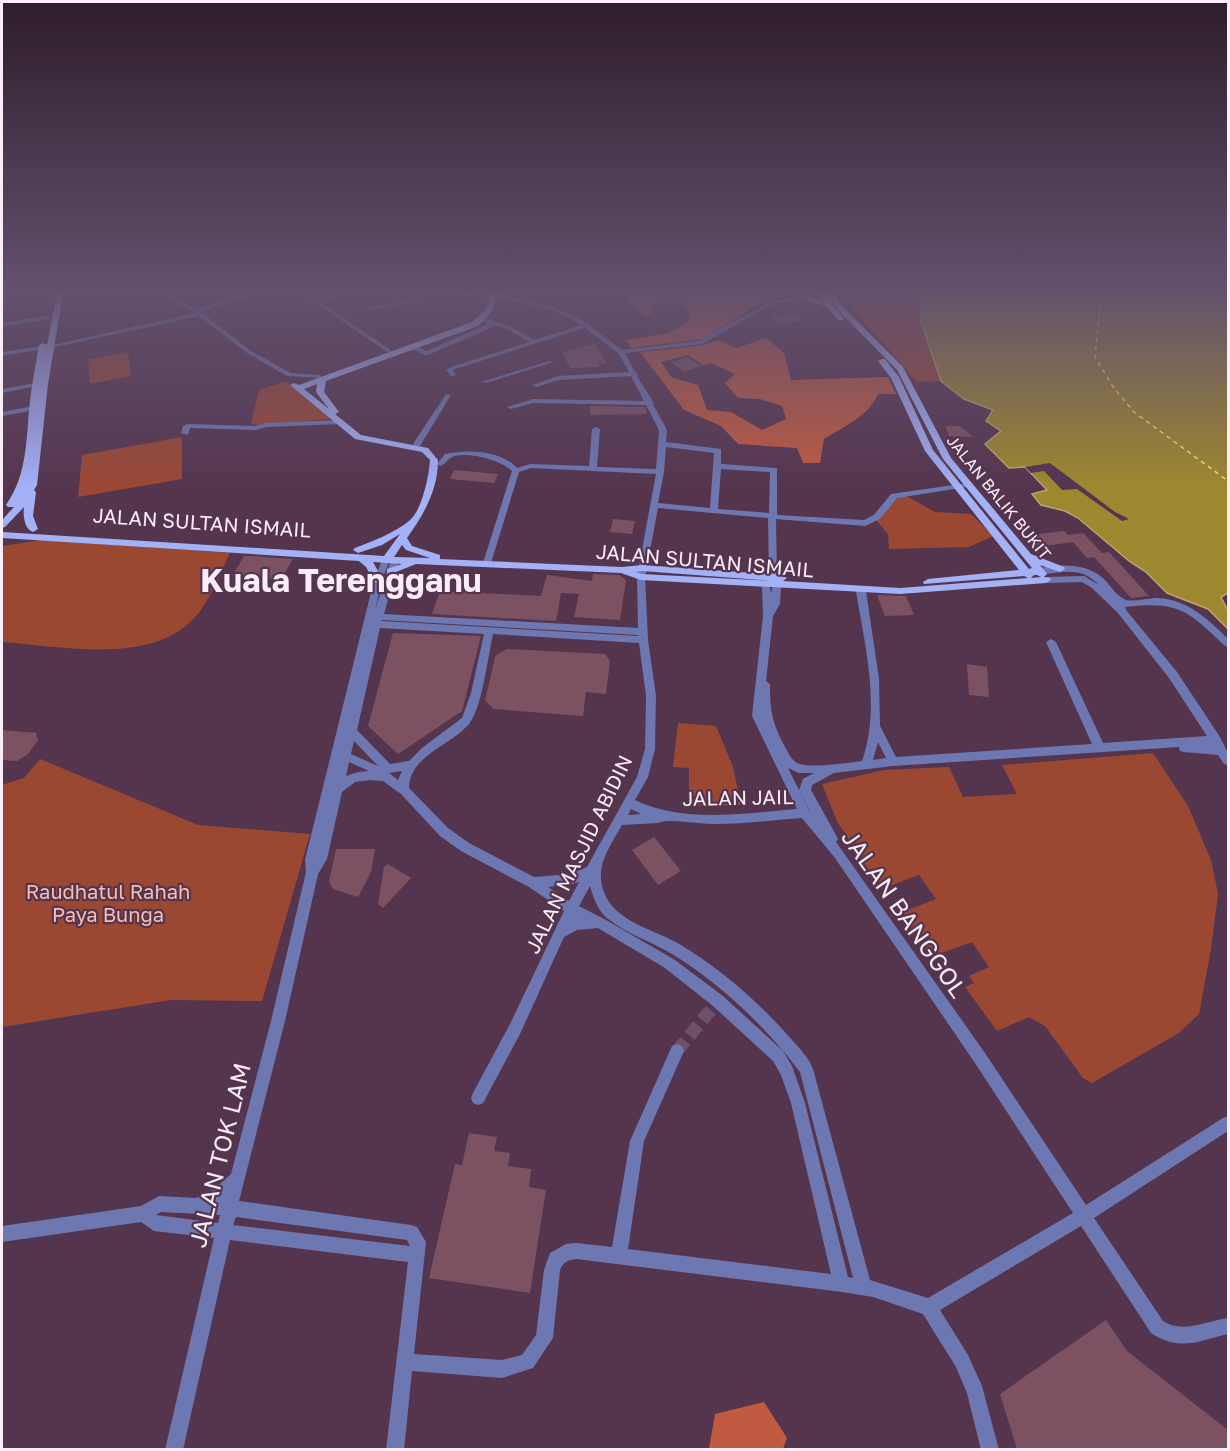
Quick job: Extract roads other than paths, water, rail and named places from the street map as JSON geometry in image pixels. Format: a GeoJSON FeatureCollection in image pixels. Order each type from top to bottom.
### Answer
{"type":"FeatureCollection","features":[{"type":"Feature","properties":{"kind":"main road"},"geometry":{"type":"LineString","coordinates":[[3,512],[13,503],[21,487],[35,385],[45,355]]}},
{"type":"Feature","properties":{"kind":"main road"},"geometry":{"type":"LineString","coordinates":[[2,542],[29,532],[28,516],[46,355]]}},
{"type":"Feature","properties":{"kind":"main road"},"geometry":{"type":"LineString","coordinates":[[380,355],[297,387],[358,437],[425,450],[430,454],[434,460],[433,478],[404,541]]}},
{"type":"Feature","properties":{"kind":"main road"},"geometry":{"type":"LineString","coordinates":[[321,378],[389,355]]}},
{"type":"Feature","properties":{"kind":"main road","name":"JALAN BALIK BUKIT"},"geometry":{"type":"LineString","coordinates":[[875,355],[891,371],[922,440],[962,485],[1033,575]]}},
{"type":"Feature","properties":{"kind":"main road","name":"JALAN BALIK BUKIT"},"geometry":{"type":"LineString","coordinates":[[885,355],[900,370],[934,440],[962,485]]}},
{"type":"Feature","properties":{"kind":"main road"},"geometry":{"type":"LineString","coordinates":[[321,378],[320,388],[324,399],[355,429],[372,437],[417,444],[436,450],[441,456],[441,466],[432,496],[391,558]]}},
{"type":"Feature","properties":{"kind":"main road"},"geometry":{"type":"LineString","coordinates":[[2,526],[22,504],[32,485]]}},
{"type":"Feature","properties":{"kind":"main road"},"geometry":{"type":"LineString","coordinates":[[378,579],[370,565],[359,554],[413,521]]}},
{"type":"Feature","properties":{"kind":"main road","name":"JALAN SULTAN ISMAIL"},"geometry":{"type":"LineString","coordinates":[[2,526],[29,532],[359,554],[424,561],[621,570],[861,591],[939,590],[1033,575]]}},
{"type":"Feature","properties":{"kind":"main road","name":"JALAN SULTAN ISMAIL"},"geometry":{"type":"LineString","coordinates":[[2,535],[29,532]]}},
{"type":"Feature","properties":{"kind":"main road"},"geometry":{"type":"LineString","coordinates":[[404,541],[416,551],[455,561]]}},
{"type":"Feature","properties":{"kind":"main road"},"geometry":{"type":"LineString","coordinates":[[1004,574],[1014,565],[1019,555],[1060,569]]}},
{"type":"Feature","properties":{"kind":"main road"},"geometry":{"type":"LineString","coordinates":[[391,571],[424,561]]}},
{"type":"Feature","properties":{"kind":"main road","name":"JALAN SULTAN ISMAIL"},"geometry":{"type":"LineString","coordinates":[[772,583],[897,584],[1004,574],[1033,575],[1046,580]]}},
{"type":"Feature","properties":{"kind":"street"},"geometry":{"type":"LineString","coordinates":[[254,355],[297,387]]}},
{"type":"Feature","properties":{"kind":"street"},"geometry":{"type":"LineString","coordinates":[[255,355],[292,376],[321,378]]}},
{"type":"Feature","properties":{"kind":"street"},"geometry":{"type":"LineString","coordinates":[[453,375],[449,370],[491,355]]}},
{"type":"Feature","properties":{"kind":"street","name":"JALAN MASJID ABIDIN"},"geometry":{"type":"LineString","coordinates":[[478,1098],[515,1029],[571,909],[642,777],[652,728],[651,690],[643,635],[641,573],[660,471],[663,444],[662,425],[623,355]]}},
{"type":"Feature","properties":{"kind":"street"},"geometry":{"type":"LineString","coordinates":[[484,382],[550,359],[558,378]]}},
{"type":"Feature","properties":{"kind":"street"},"geometry":{"type":"LineString","coordinates":[[536,385],[558,378],[635,374]]}},
{"type":"Feature","properties":{"kind":"street"},"geometry":{"type":"LineString","coordinates":[[2,391],[35,385]]}},
{"type":"Feature","properties":{"kind":"street"},"geometry":{"type":"LineString","coordinates":[[417,444],[448,395]]}},
{"type":"Feature","properties":{"kind":"street"},"geometry":{"type":"LineString","coordinates":[[511,407],[533,401],[650,403]]}},
{"type":"Feature","properties":{"kind":"street"},"geometry":{"type":"LineString","coordinates":[[2,414],[33,408]]}},
{"type":"Feature","properties":{"kind":"street"},"geometry":{"type":"LineString","coordinates":[[185,433],[187,426],[256,428],[265,425],[338,422]]}},
{"type":"Feature","properties":{"kind":"street"},"geometry":{"type":"LineString","coordinates":[[593,468],[596,429]]}},
{"type":"Feature","properties":{"kind":"street"},"geometry":{"type":"LineString","coordinates":[[663,444],[718,451],[714,510]]}},
{"type":"Feature","properties":{"kind":"street"},"geometry":{"type":"LineString","coordinates":[[441,466],[473,455],[505,461],[516,471]]}},
{"type":"Feature","properties":{"kind":"street"},"geometry":{"type":"LineString","coordinates":[[516,471],[530,466],[660,471]]}},
{"type":"Feature","properties":{"kind":"street","name":"JALAN BANGGOL"},"geometry":{"type":"LineString","coordinates":[[717,466],[774,470],[772,583],[775,604],[768,616],[764,672],[759,681],[757,716],[805,813],[839,854],[1084,1215],[1157,1327],[1164,1333],[1184,1336],[1228,1326]]}},
{"type":"Feature","properties":{"kind":"street"},"geometry":{"type":"LineString","coordinates":[[487,563],[516,471]]}},
{"type":"Feature","properties":{"kind":"street"},"geometry":{"type":"LineString","coordinates":[[654,504],[865,523],[877,517],[894,496],[962,485]]}},
{"type":"Feature","properties":{"kind":"street","name":"JALAN TOK LAM"},"geometry":{"type":"LineString","coordinates":[[312,872],[321,859],[336,793],[340,756],[351,731],[391,571],[391,558]]}},
{"type":"Feature","properties":{"kind":"street","name":"JALAN TOK LAM"},"geometry":{"type":"LineString","coordinates":[[174,1449],[225,1230],[226,1208],[238,1178],[312,872],[311,860],[340,756],[378,579],[391,558]]}},
{"type":"Feature","properties":{"kind":"street"},"geometry":{"type":"LineString","coordinates":[[1033,575],[1060,569],[1088,572],[1123,607],[1173,675],[1225,756]]}},
{"type":"Feature","properties":{"kind":"street"},"geometry":{"type":"LineString","coordinates":[[1046,580],[1084,579],[1123,607]]}},
{"type":"Feature","properties":{"kind":"street"},"geometry":{"type":"LineString","coordinates":[[861,591],[872,662],[875,723],[874,747],[866,764]]}},
{"type":"Feature","properties":{"kind":"street"},"geometry":{"type":"LineString","coordinates":[[1123,607],[1145,601],[1179,603],[1193,610],[1228,644]]}},
{"type":"Feature","properties":{"kind":"street"},"geometry":{"type":"LineString","coordinates":[[377,621],[643,635]]}},
{"type":"Feature","properties":{"kind":"street"},"geometry":{"type":"LineString","coordinates":[[490,627],[561,627],[643,635]]}},
{"type":"Feature","properties":{"kind":"street"},"geometry":{"type":"LineString","coordinates":[[403,790],[402,778],[410,765],[468,719],[490,627]]}},
{"type":"Feature","properties":{"kind":"street"},"geometry":{"type":"LineString","coordinates":[[1051,642],[1100,749]]}},
{"type":"Feature","properties":{"kind":"street"},"geometry":{"type":"LineString","coordinates":[[764,672],[766,716],[788,762],[799,769],[833,769],[866,764],[1157,746],[1216,740]]}},
{"type":"Feature","properties":{"kind":"street"},"geometry":{"type":"LineString","coordinates":[[875,723],[893,762]]}},
{"type":"Feature","properties":{"kind":"street"},"geometry":{"type":"LineString","coordinates":[[351,731],[388,769],[410,765]]}},
{"type":"Feature","properties":{"kind":"street"},"geometry":{"type":"LineString","coordinates":[[1157,746],[1225,756]]}},
{"type":"Feature","properties":{"kind":"street"},"geometry":{"type":"LineString","coordinates":[[340,756],[364,763],[387,777],[454,840],[533,883],[571,909],[605,918],[680,952],[731,991],[792,1049],[811,1083],[864,1288]]}},
{"type":"Feature","properties":{"kind":"street"},"geometry":{"type":"LineString","coordinates":[[833,769],[811,779],[807,782],[805,790],[839,854]]}},
{"type":"Feature","properties":{"kind":"street"},"geometry":{"type":"LineString","coordinates":[[336,793],[344,781],[352,777],[387,777]]}},
{"type":"Feature","properties":{"kind":"street","name":"JALAN JAIL"},"geometry":{"type":"LineString","coordinates":[[628,802],[645,811],[673,816]]}},
{"type":"Feature","properties":{"kind":"street","name":"JALAN JAIL"},"geometry":{"type":"LineString","coordinates":[[619,819],[673,816],[710,818],[805,813]]}},
{"type":"Feature","properties":{"kind":"street"},"geometry":{"type":"LineString","coordinates":[[533,883],[572,879],[594,867],[595,886],[605,918],[718,1001],[778,1056],[787,1071],[798,1103],[842,1284]]}},
{"type":"Feature","properties":{"kind":"street"},"geometry":{"type":"LineString","coordinates":[[559,935],[569,926],[605,918]]}},
{"type":"Feature","properties":{"kind":"street"},"geometry":{"type":"LineString","coordinates":[[619,1255],[633,1156],[677,1051]]}},
{"type":"Feature","properties":{"kind":"street"},"geometry":{"type":"LineString","coordinates":[[929,1307],[1084,1215],[1228,1123]]}},
{"type":"Feature","properties":{"kind":"street"},"geometry":{"type":"LineString","coordinates":[[196,1206],[219,1194],[238,1178]]}},
{"type":"Feature","properties":{"kind":"street"},"geometry":{"type":"LineString","coordinates":[[2,1234],[143,1214],[159,1204],[226,1208],[411,1233],[418,1242],[395,1449]]}},
{"type":"Feature","properties":{"kind":"street"},"geometry":{"type":"LineString","coordinates":[[143,1214],[154,1223],[417,1255]]}},
{"type":"Feature","properties":{"kind":"street"},"geometry":{"type":"LineString","coordinates":[[206,1228],[215,1242],[217,1258]]}},
{"type":"Feature","properties":{"kind":"street"},"geometry":{"type":"LineString","coordinates":[[404,1362],[502,1369],[527,1362],[544,1338],[552,1270],[556,1259],[566,1252],[619,1255],[842,1284],[929,1307],[962,1362],[976,1392],[990,1449]]}},
{"type":"Feature","properties":{"kind":"tunnel"},"geometry":{"type":"LineString","coordinates":[[677,1051],[718,1001]]}},
{"type":"Feature","properties":{"kind":"district","name":"Kuala Terengganu"},"geometry":{"type":"Point","coordinates":[341,580]}},
{"type":"Feature","properties":{"kind":"park label","name":"Raudhatul Rahah Paya Bunga"},"geometry":{"type":"Point","coordinates":[108,902]}}]}
